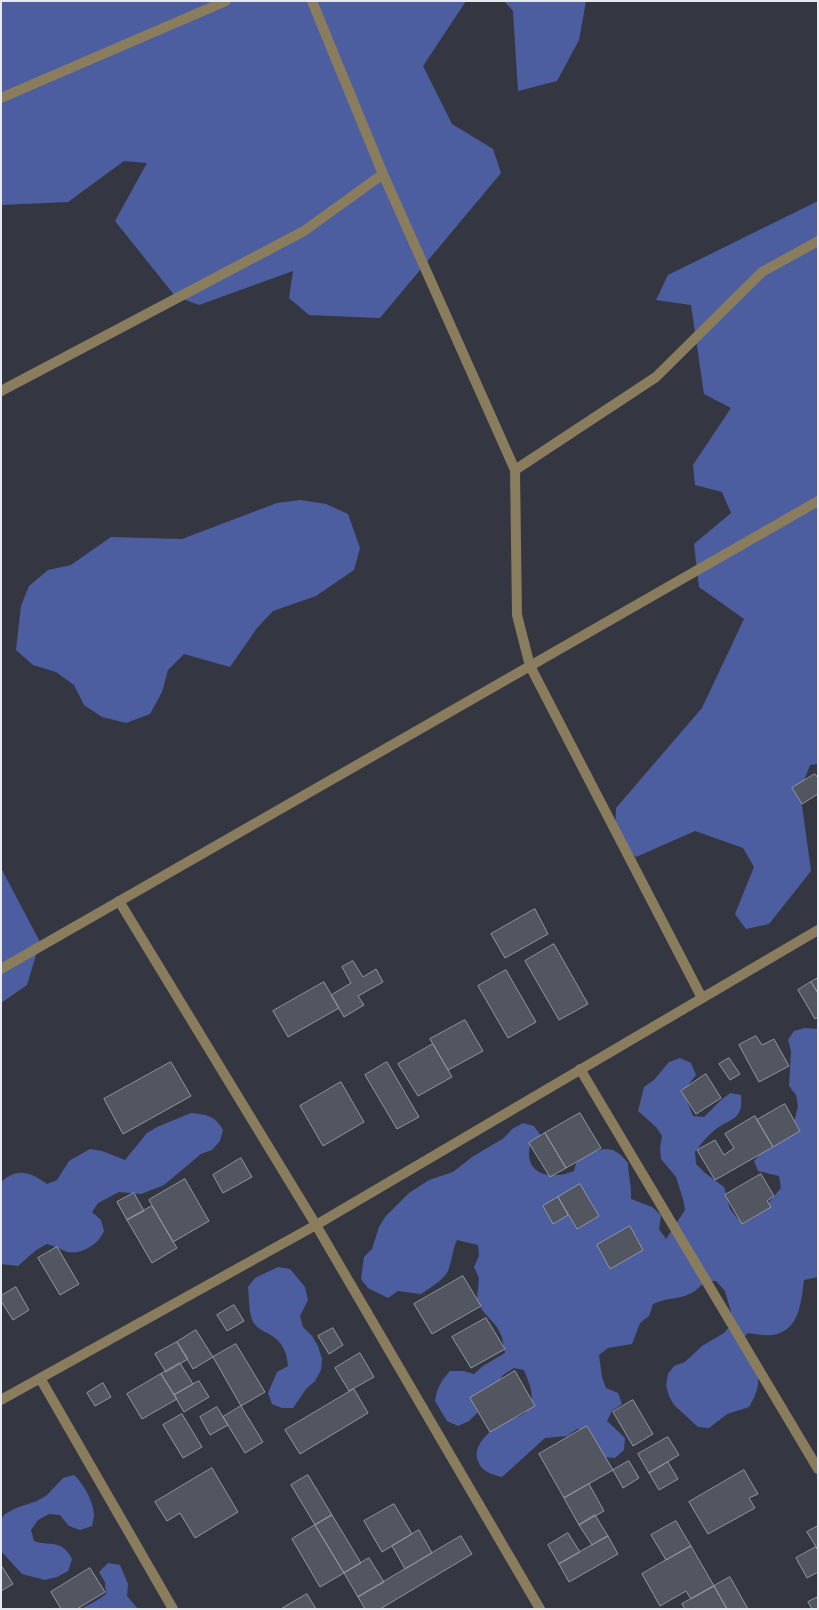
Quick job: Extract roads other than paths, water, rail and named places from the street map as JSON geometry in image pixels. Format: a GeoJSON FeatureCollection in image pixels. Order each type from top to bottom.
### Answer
{"type":"FeatureCollection","features":[{"type":"Feature","properties":{"kind":"street"},"geometry":{"type":"LineString","coordinates":[[1,98],[226,1]]}},
{"type":"Feature","properties":{"kind":"street"},"geometry":{"type":"LineString","coordinates":[[312,1],[383,174],[515,470],[517,614],[530,666],[702,998]]}},
{"type":"Feature","properties":{"kind":"street"},"geometry":{"type":"LineString","coordinates":[[1,391],[304,231],[383,174]]}},
{"type":"Feature","properties":{"kind":"street"},"geometry":{"type":"LineString","coordinates":[[515,470],[656,377],[762,272],[818,241]]}},
{"type":"Feature","properties":{"kind":"street"},"geometry":{"type":"LineString","coordinates":[[1,968],[818,501]]}},
{"type":"Feature","properties":{"kind":"street"},"geometry":{"type":"LineString","coordinates":[[119,901],[316,1225],[540,1609]]}},
{"type":"Feature","properties":{"kind":"street"},"geometry":{"type":"LineString","coordinates":[[1,1400],[316,1225],[818,930]]}},
{"type":"Feature","properties":{"kind":"street"},"geometry":{"type":"LineString","coordinates":[[580,1069],[818,1469]]}},
{"type":"Feature","properties":{"kind":"street"},"geometry":{"type":"LineString","coordinates":[[40,1378],[173,1609]]}}]}
